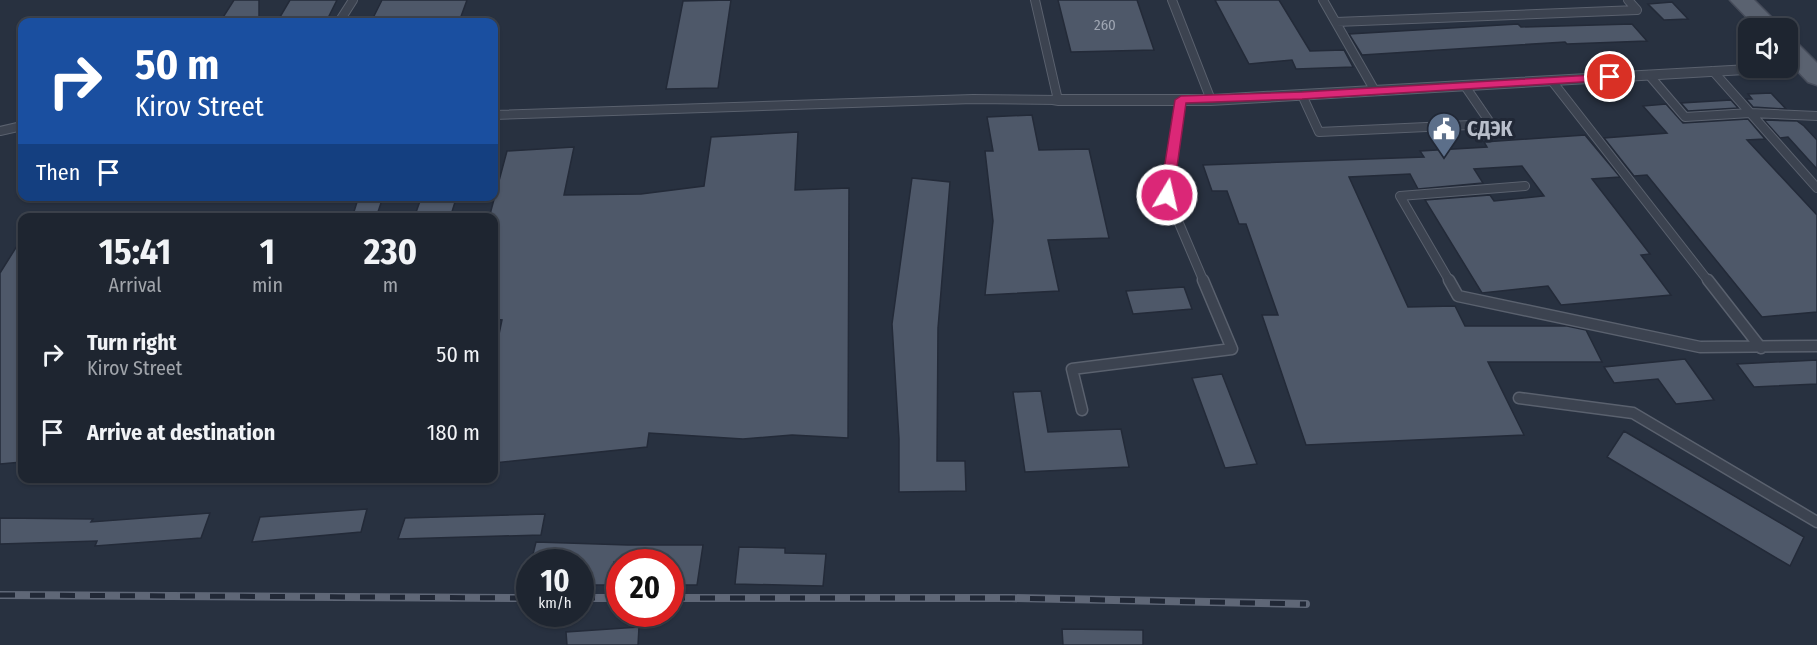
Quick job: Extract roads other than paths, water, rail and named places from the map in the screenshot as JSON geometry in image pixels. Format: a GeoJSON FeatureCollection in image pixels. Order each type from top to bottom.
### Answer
{"type":"FeatureCollection","features":[{"type":"Feature","properties":{"kind":"main road"},"geometry":{"type":"LineString","coordinates":[[1741,0],[1760,18]]}},
{"type":"Feature","properties":{"kind":"main road"},"geometry":{"type":"LineString","coordinates":[[1798,56],[1814,70]]}},
{"type":"Feature","properties":{"kind":"street"},"geometry":{"type":"LineString","coordinates":[[1058,100],[1211,100],[1713,71],[1814,70]]}},
{"type":"Feature","properties":{"kind":"lane"},"geometry":{"type":"LineString","coordinates":[[341,18],[352,0]]}},
{"type":"Feature","properties":{"kind":"lane"},"geometry":{"type":"LineString","coordinates":[[498,116],[962,99],[1058,100],[1035,0]]}},
{"type":"Feature","properties":{"kind":"lane"},"geometry":{"type":"LineString","coordinates":[[1172,0],[1211,100]]}},
{"type":"Feature","properties":{"kind":"lane"},"geometry":{"type":"LineString","coordinates":[[1323,0],[1375,91]]}},
{"type":"Feature","properties":{"kind":"lane"},"geometry":{"type":"LineString","coordinates":[[1336,22],[1637,10],[1628,0]]}},
{"type":"Feature","properties":{"kind":"lane"},"geometry":{"type":"LineString","coordinates":[[1713,71],[1817,188]]}},
{"type":"Feature","properties":{"kind":"lane"},"geometry":{"type":"LineString","coordinates":[[1649,75],[1685,117],[1750,113],[1815,118]]}},
{"type":"Feature","properties":{"kind":"lane"},"geometry":{"type":"LineString","coordinates":[[1552,81],[1761,348]]}},
{"type":"Feature","properties":{"kind":"lane"},"geometry":{"type":"LineString","coordinates":[[1302,96],[1319,132],[1491,123],[1465,86]]}},
{"type":"Feature","properties":{"kind":"lane"},"geometry":{"type":"LineString","coordinates":[[1082,410],[1072,369],[1232,349],[1167,195],[1181,100]]}},
{"type":"Feature","properties":{"kind":"lane"},"geometry":{"type":"LineString","coordinates":[[0,131],[18,127]]}},
{"type":"Feature","properties":{"kind":"lane"},"geometry":{"type":"LineString","coordinates":[[1525,186],[1400,196],[1458,296],[1700,346],[1761,348],[1817,346]]}},
{"type":"Feature","properties":{"kind":"lane"},"geometry":{"type":"LineString","coordinates":[[1520,398],[1633,413],[1817,522]]}},
{"type":"Feature","properties":{"kind":"railway"},"geometry":{"type":"LineString","coordinates":[[0,595],[516,598]]}},
{"type":"Feature","properties":{"kind":"railway"},"geometry":{"type":"LineString","coordinates":[[594,598],[606,598]]}},
{"type":"Feature","properties":{"kind":"railway"},"geometry":{"type":"LineString","coordinates":[[684,598],[1011,598],[1306,604]]}},
{"type":"Feature","properties":{"kind":"place","name":"СДЭК"},"geometry":{"type":"Point","coordinates":[1444,158]}}]}
